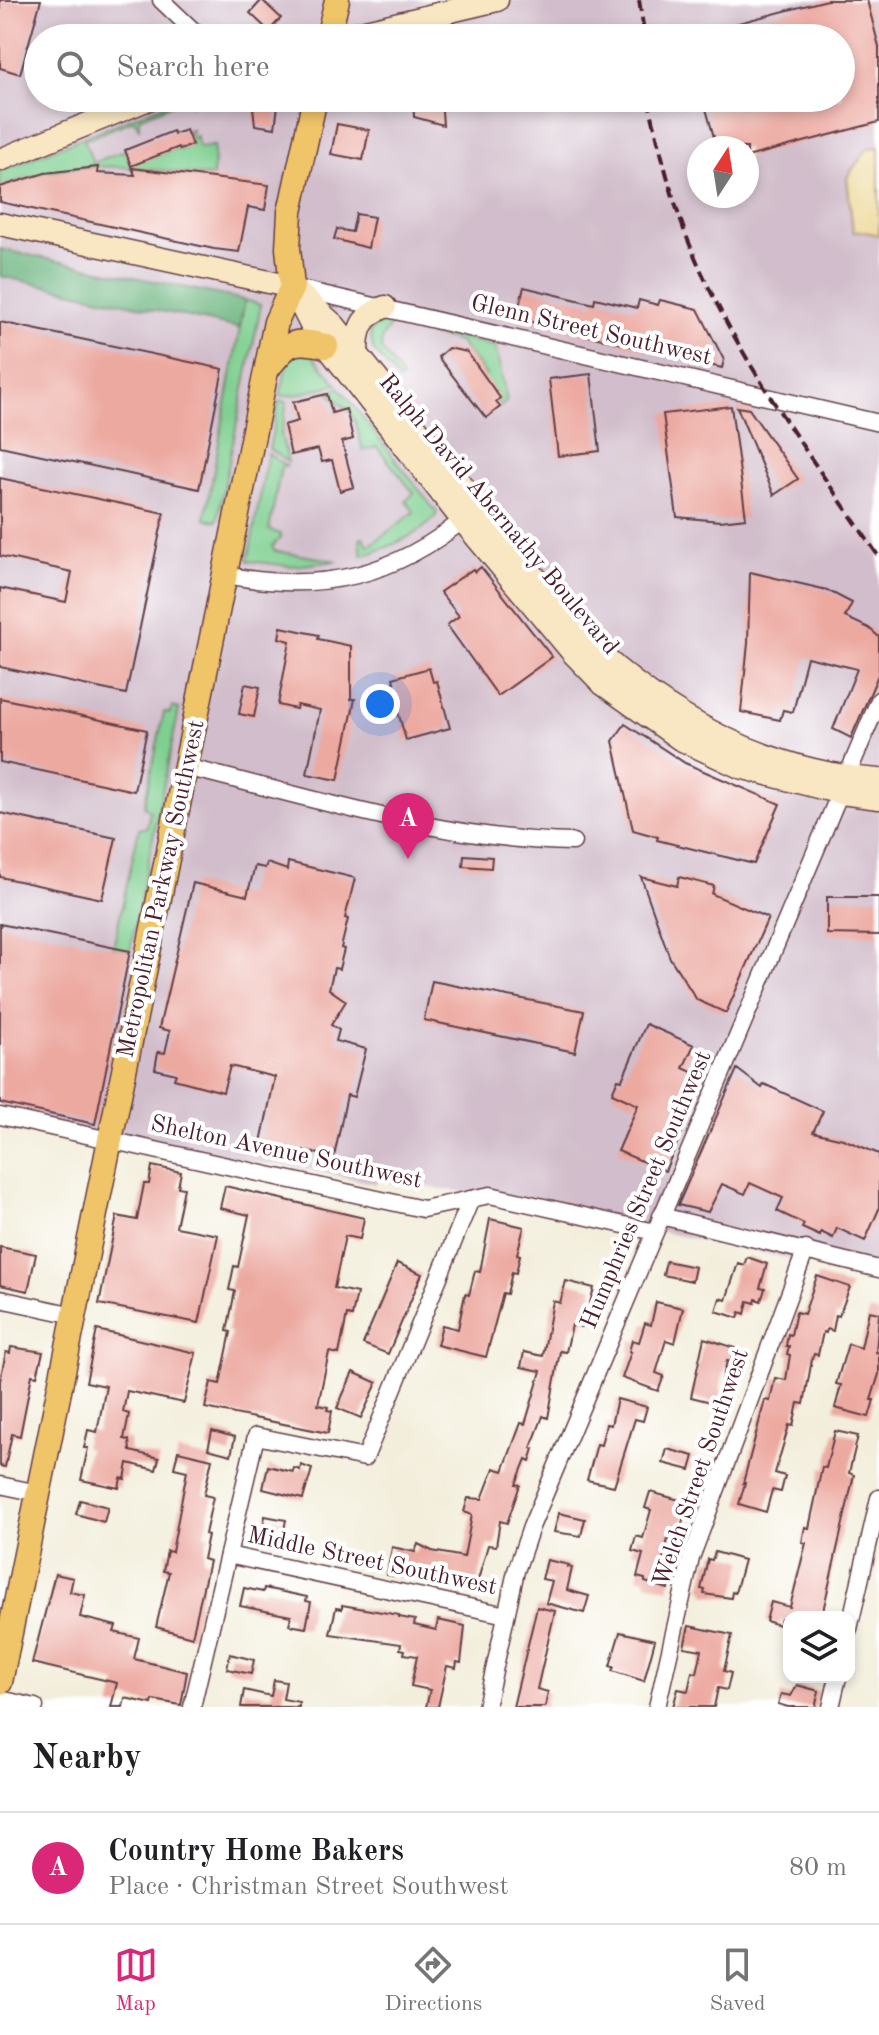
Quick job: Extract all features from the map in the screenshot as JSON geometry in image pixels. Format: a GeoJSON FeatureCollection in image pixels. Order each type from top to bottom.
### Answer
{"type":"FeatureCollection","features":[{"type":"Feature","properties":{"kind":"main road"},"geometry":{"type":"LineString","coordinates":[[395,24],[497,0]]}},
{"type":"Feature","properties":{"kind":"main road"},"geometry":{"type":"LineString","coordinates":[[331,24],[336,1]]}},
{"type":"Feature","properties":{"kind":"main road"},"geometry":{"type":"LineString","coordinates":[[0,160],[117,112]]}},
{"type":"Feature","properties":{"kind":"main road","name":"Metropolitan Parkway Southwest"},"geometry":{"type":"LineString","coordinates":[[0,1682],[277,318],[292,287],[288,248],[290,212],[312,112]]}},
{"type":"Feature","properties":{"kind":"main road"},"geometry":{"type":"LineString","coordinates":[[0,224],[292,287]]}},
{"type":"Feature","properties":{"kind":"main road","name":"Ralph David Abernathy Boulevard"},"geometry":{"type":"LineString","coordinates":[[292,287],[312,327],[326,346],[471,514]]}},
{"type":"Feature","properties":{"kind":"main road","name":"Ralph David Abernathy Boulevard"},"geometry":{"type":"LineString","coordinates":[[292,287],[335,326],[357,353],[471,514],[583,663],[603,684],[680,739],[740,767],[844,785],[879,798]]}},
{"type":"Feature","properties":{"kind":"main road"},"geometry":{"type":"LineString","coordinates":[[357,353],[357,335],[362,322],[385,307]]}},
{"type":"Feature","properties":{"kind":"main road"},"geometry":{"type":"LineString","coordinates":[[267,370],[284,347],[293,342],[306,341],[326,346]]}},
{"type":"Feature","properties":{"kind":"main road","name":"Ralph David Abernathy Boulevard"},"geometry":{"type":"LineString","coordinates":[[844,785],[879,780]]}},
{"type":"Feature","properties":{"kind":"street"},"geometry":{"type":"LineString","coordinates":[[161,0],[186,24]]}},
{"type":"Feature","properties":{"kind":"street","name":"Glenn Street Southwest"},"geometry":{"type":"LineString","coordinates":[[292,287],[879,423]]}},
{"type":"Feature","properties":{"kind":"street"},"geometry":{"type":"LineString","coordinates":[[226,575],[257,582],[288,584],[328,582],[356,576],[381,569],[418,552],[471,514]]}},
{"type":"Feature","properties":{"kind":"street","name":"Humphries Street Southwest"},"geometry":{"type":"LineString","coordinates":[[486,1707],[516,1571],[531,1527],[879,700]]}},
{"type":"Feature","properties":{"kind":"street"},"geometry":{"type":"LineString","coordinates":[[186,767],[446,830],[537,842],[573,842]]}},
{"type":"Feature","properties":{"kind":"street","name":"Shelton Avenue Southwest"},"geometry":{"type":"LineString","coordinates":[[0,1116],[423,1209],[490,1195],[655,1232]]}},
{"type":"Feature","properties":{"kind":"street"},"geometry":{"type":"LineString","coordinates":[[192,1707],[256,1436],[365,1458],[471,1199]]}},
{"type":"Feature","properties":{"kind":"street"},"geometry":{"type":"LineString","coordinates":[[661,1216],[879,1269]]}},
{"type":"Feature","properties":{"kind":"street","name":"Welch Street Southwest"},"geometry":{"type":"LineString","coordinates":[[657,1707],[691,1558],[806,1249]]}},
{"type":"Feature","properties":{"kind":"street"},"geometry":{"type":"LineString","coordinates":[[0,1299],[74,1315]]}},
{"type":"Feature","properties":{"kind":"street"},"geometry":{"type":"LineString","coordinates":[[0,1485],[38,1493]]}},
{"type":"Feature","properties":{"kind":"street"},"geometry":{"type":"LineString","coordinates":[[853,1611],[879,1498]]}},
{"type":"Feature","properties":{"kind":"street","name":"Middle Street Southwest"},"geometry":{"type":"LineString","coordinates":[[228,1555],[506,1615]]}},
{"type":"Feature","properties":{"kind":"street"},"geometry":{"type":"LineString","coordinates":[[831,1707],[837,1683]]}},
{"type":"Feature","properties":{"kind":"street"},"geometry":{"type":"LineString","coordinates":[[0,1699],[35,1707]]}},
{"type":"Feature","properties":{"kind":"shaded area"},"geometry":{"type":"Polygon","coordinates":[[[0,0],[879,0],[879,1277],[483,1195],[378,1180],[376,1184],[321,1172],[114,1141],[0,1117],[0,0]]]}},
{"type":"Feature","properties":{"kind":"green space"},"geometry":{"type":"Polygon","coordinates":[[[145,112],[154,112],[139,118],[139,127],[134,120],[84,140],[93,163],[125,150],[131,165],[179,147],[180,150],[192,145],[186,130],[192,130],[190,136],[195,138],[196,134],[199,148],[214,146],[213,176],[122,167],[85,167],[50,172],[0,187],[0,171],[145,112]]]}},
{"type":"Feature","properties":{"kind":"green space"},"geometry":{"type":"Polygon","coordinates":[[[0,249],[245,300],[239,328],[0,276],[0,249]]]}},
{"type":"Feature","properties":{"kind":"green space"},"geometry":{"type":"Polygon","coordinates":[[[245,300],[261,305],[217,521],[205,519],[245,300]]]}},
{"type":"Feature","properties":{"kind":"green space"},"geometry":{"type":"Polygon","coordinates":[[[381,321],[392,322],[382,338],[381,349],[402,377],[399,381],[373,349],[370,332],[381,321]]]}},
{"type":"Feature","properties":{"kind":"green space"},"geometry":{"type":"Polygon","coordinates":[[[430,331],[495,346],[507,401],[500,407],[496,402],[500,398],[484,378],[486,375],[459,342],[430,335],[430,331]]]}},
{"type":"Feature","properties":{"kind":"green space"},"geometry":{"type":"Polygon","coordinates":[[[297,353],[312,355],[337,384],[280,396],[288,360],[297,353]]]}},
{"type":"Feature","properties":{"kind":"green space"},"geometry":{"type":"Polygon","coordinates":[[[339,387],[437,513],[415,533],[362,555],[360,538],[363,537],[369,546],[414,512],[406,501],[414,493],[377,447],[363,451],[352,416],[330,394],[339,387]]]}},
{"type":"Feature","properties":{"kind":"green space"},"geometry":{"type":"Polygon","coordinates":[[[279,401],[287,402],[281,434],[288,462],[269,449],[279,401]]]}},
{"type":"Feature","properties":{"kind":"green space"},"geometry":{"type":"Polygon","coordinates":[[[268,454],[286,466],[281,467],[269,530],[281,537],[272,547],[275,551],[338,561],[292,566],[248,561],[268,454]]]}},
{"type":"Feature","properties":{"kind":"green space"},"geometry":{"type":"Polygon","coordinates":[[[172,707],[179,709],[130,951],[113,948],[139,829],[147,827],[150,811],[144,806],[164,712],[170,713],[172,707]]]}},
{"type":"Feature","properties":{"kind":"sand"},"geometry":{"type":"Polygon","coordinates":[[[879,147],[879,235],[853,232],[847,177],[868,148],[879,147]]]}},
{"type":"Feature","properties":{"kind":"building"},"geometry":{"type":"Polygon","coordinates":[[[0,0],[41,0],[34,24],[24,24],[24,60],[20,74],[0,68],[0,0]]]}},
{"type":"Feature","properties":{"kind":"building"},"geometry":{"type":"Polygon","coordinates":[[[262,0],[281,18],[275,24],[262,24],[250,13],[262,0]]]}},
{"type":"Feature","properties":{"kind":"building"},"geometry":{"type":"Polygon","coordinates":[[[827,0],[867,0],[879,47],[879,122],[759,154],[759,136],[714,136],[707,112],[855,112],[855,24],[735,24],[827,0]]]}},
{"type":"Feature","properties":{"kind":"building"},"geometry":{"type":"Polygon","coordinates":[[[254,112],[277,112],[275,128],[255,125],[254,112]]]}},
{"type":"Feature","properties":{"kind":"building"},"geometry":{"type":"Polygon","coordinates":[[[414,112],[442,112],[443,125],[414,117],[414,112]]]}},
{"type":"Feature","properties":{"kind":"building"},"geometry":{"type":"Polygon","coordinates":[[[337,124],[369,130],[363,160],[331,154],[337,124]]]}},
{"type":"Feature","properties":{"kind":"building"},"geometry":{"type":"Polygon","coordinates":[[[186,130],[192,145],[131,166],[125,150],[173,131],[174,134],[186,130]]]}},
{"type":"Feature","properties":{"kind":"building"},"geometry":{"type":"Polygon","coordinates":[[[98,167],[97,173],[135,175],[132,168],[269,185],[265,210],[248,207],[239,252],[0,202],[0,187],[45,173],[98,167]]]}},
{"type":"Feature","properties":{"kind":"building"},"geometry":{"type":"Polygon","coordinates":[[[356,214],[374,217],[368,248],[334,239],[337,229],[352,232],[356,214]]]}},
{"type":"Feature","properties":{"kind":"building"},"geometry":{"type":"Polygon","coordinates":[[[524,287],[594,304],[595,298],[637,308],[639,300],[658,305],[660,300],[698,309],[724,360],[722,368],[516,318],[524,287]]]}},
{"type":"Feature","properties":{"kind":"building"},"geometry":{"type":"Polygon","coordinates":[[[0,322],[223,369],[199,489],[0,446],[0,322]]]}},
{"type":"Feature","properties":{"kind":"building"},"geometry":{"type":"Polygon","coordinates":[[[448,348],[467,352],[500,398],[496,402],[500,407],[486,418],[438,357],[448,348]]]}},
{"type":"Feature","properties":{"kind":"building"},"geometry":{"type":"Polygon","coordinates":[[[591,374],[600,451],[558,456],[549,379],[591,374]]]}},
{"type":"Feature","properties":{"kind":"building"},"geometry":{"type":"Polygon","coordinates":[[[327,394],[332,413],[346,409],[353,439],[342,442],[354,487],[340,491],[332,460],[322,462],[318,449],[291,455],[284,425],[298,421],[293,402],[327,394]]]}},
{"type":"Feature","properties":{"kind":"building"},"geometry":{"type":"Polygon","coordinates":[[[731,406],[746,518],[720,521],[677,517],[663,414],[731,406]]]}},
{"type":"Feature","properties":{"kind":"building"},"geometry":{"type":"Polygon","coordinates":[[[737,407],[749,409],[798,479],[774,495],[737,407]]]}},
{"type":"Feature","properties":{"kind":"building"},"geometry":{"type":"Polygon","coordinates":[[[0,478],[164,513],[126,694],[0,667],[0,588],[66,602],[72,572],[0,556],[0,478]]]}},
{"type":"Feature","properties":{"kind":"building"},"geometry":{"type":"Polygon","coordinates":[[[481,567],[552,657],[498,696],[447,625],[459,616],[440,592],[473,569],[475,572],[481,567]]]}},
{"type":"Feature","properties":{"kind":"building"},"geometry":{"type":"Polygon","coordinates":[[[750,572],[827,590],[852,603],[845,617],[869,628],[879,637],[879,673],[851,738],[833,729],[857,669],[807,657],[793,712],[783,710],[780,720],[741,712],[748,643],[750,572]]]}},
{"type":"Feature","properties":{"kind":"building"},"geometry":{"type":"Polygon","coordinates":[[[281,627],[351,646],[351,699],[355,699],[338,780],[307,774],[320,710],[278,705],[290,641],[279,638],[281,627]]]}},
{"type":"Feature","properties":{"kind":"building"},"geometry":{"type":"Polygon","coordinates":[[[429,668],[433,682],[437,681],[450,728],[406,740],[393,694],[397,693],[393,678],[429,668]]]}},
{"type":"Feature","properties":{"kind":"building"},"geometry":{"type":"Polygon","coordinates":[[[245,684],[260,687],[254,717],[239,714],[245,684]]]}},
{"type":"Feature","properties":{"kind":"building"},"geometry":{"type":"Polygon","coordinates":[[[0,698],[147,730],[134,791],[0,762],[0,698]]]}},
{"type":"Feature","properties":{"kind":"building"},"geometry":{"type":"Polygon","coordinates":[[[625,724],[685,763],[780,804],[754,864],[657,840],[658,837],[633,830],[613,741],[625,724]]]}},
{"type":"Feature","properties":{"kind":"building"},"geometry":{"type":"Polygon","coordinates":[[[0,813],[116,838],[102,899],[0,877],[0,813]]]}},
{"type":"Feature","properties":{"kind":"building"},"geometry":{"type":"Polygon","coordinates":[[[464,855],[492,857],[491,868],[463,866],[464,855]]]}},
{"type":"Feature","properties":{"kind":"building"},"geometry":{"type":"Polygon","coordinates":[[[288,862],[355,878],[345,918],[348,919],[341,948],[344,949],[339,969],[334,968],[329,989],[346,1001],[331,1025],[339,1030],[336,1041],[366,1049],[354,1097],[347,1095],[334,1157],[261,1142],[275,1077],[230,1066],[223,1092],[174,1079],[176,1074],[155,1069],[158,1052],[165,1053],[170,1031],[159,1028],[193,883],[247,896],[255,866],[265,868],[267,863],[287,870],[288,862]]]}},
{"type":"Feature","properties":{"kind":"building"},"geometry":{"type":"Polygon","coordinates":[[[641,877],[677,886],[679,877],[714,886],[712,894],[768,918],[726,1013],[697,1000],[670,958],[641,877]]]}},
{"type":"Feature","properties":{"kind":"building"},"geometry":{"type":"Polygon","coordinates":[[[827,897],[879,897],[879,935],[827,934],[827,897]]]}},
{"type":"Feature","properties":{"kind":"building"},"geometry":{"type":"Polygon","coordinates":[[[0,924],[130,951],[95,1124],[0,1103],[0,924]]]}},
{"type":"Feature","properties":{"kind":"building"},"geometry":{"type":"Polygon","coordinates":[[[432,981],[584,1011],[575,1052],[424,1020],[432,981]]]}},
{"type":"Feature","properties":{"kind":"building"},"geometry":{"type":"Polygon","coordinates":[[[646,1024],[694,1045],[683,1068],[705,1078],[665,1171],[618,1151],[638,1105],[612,1093],[618,1079],[622,1080],[646,1024]]]}},
{"type":"Feature","properties":{"kind":"building"},"geometry":{"type":"Polygon","coordinates":[[[737,1069],[762,1088],[764,1084],[823,1111],[813,1132],[843,1139],[879,1154],[879,1209],[865,1241],[837,1228],[833,1238],[802,1228],[804,1224],[777,1211],[783,1198],[750,1183],[745,1194],[722,1184],[708,1212],[678,1205],[737,1069]]]}},
{"type":"Feature","properties":{"kind":"building"},"geometry":{"type":"Polygon","coordinates":[[[152,1166],[181,1172],[178,1187],[184,1188],[176,1227],[218,1235],[199,1323],[99,1304],[117,1216],[137,1220],[144,1184],[149,1184],[152,1166]]]}},
{"type":"Feature","properties":{"kind":"building"},"geometry":{"type":"Polygon","coordinates":[[[225,1186],[364,1218],[360,1239],[345,1236],[334,1288],[357,1293],[352,1316],[347,1315],[339,1354],[329,1352],[318,1405],[332,1411],[328,1433],[205,1408],[211,1382],[220,1384],[231,1332],[227,1331],[235,1291],[229,1290],[234,1266],[238,1267],[249,1215],[220,1208],[225,1186]]]}},
{"type":"Feature","properties":{"kind":"building"},"geometry":{"type":"Polygon","coordinates":[[[490,1219],[524,1227],[516,1273],[512,1272],[507,1294],[503,1293],[486,1357],[437,1345],[442,1325],[458,1329],[465,1294],[469,1295],[475,1271],[480,1272],[490,1219]]]}},
{"type":"Feature","properties":{"kind":"building"},"geometry":{"type":"Polygon","coordinates":[[[0,1247],[36,1254],[28,1291],[0,1285],[0,1247]]]}},
{"type":"Feature","properties":{"kind":"building"},"geometry":{"type":"Polygon","coordinates":[[[747,1257],[767,1264],[760,1288],[765,1289],[761,1301],[748,1301],[745,1314],[740,1312],[738,1318],[716,1311],[720,1298],[726,1300],[738,1263],[744,1265],[747,1257]]]}},
{"type":"Feature","properties":{"kind":"building"},"geometry":{"type":"Polygon","coordinates":[[[666,1261],[695,1267],[692,1281],[663,1275],[666,1261]]]}},
{"type":"Feature","properties":{"kind":"building"},"geometry":{"type":"Polygon","coordinates":[[[397,1263],[422,1274],[388,1354],[363,1344],[397,1263]]]}},
{"type":"Feature","properties":{"kind":"building"},"geometry":{"type":"Polygon","coordinates":[[[817,1276],[850,1287],[839,1316],[836,1315],[833,1331],[827,1329],[826,1333],[823,1332],[818,1355],[814,1354],[812,1359],[804,1404],[798,1403],[793,1426],[789,1425],[775,1473],[785,1476],[781,1492],[772,1490],[766,1512],[739,1504],[743,1483],[765,1400],[770,1401],[775,1378],[786,1380],[790,1355],[787,1354],[789,1346],[786,1346],[788,1334],[791,1335],[796,1312],[804,1314],[817,1276]]]}},
{"type":"Feature","properties":{"kind":"building"},"geometry":{"type":"Polygon","coordinates":[[[566,1281],[594,1288],[590,1303],[582,1327],[572,1325],[566,1352],[560,1351],[548,1418],[543,1416],[531,1448],[534,1449],[530,1461],[526,1459],[516,1484],[520,1485],[507,1523],[500,1521],[496,1546],[488,1545],[476,1587],[425,1572],[423,1577],[403,1570],[401,1577],[387,1575],[392,1547],[415,1552],[418,1544],[432,1551],[464,1557],[472,1515],[464,1512],[468,1498],[482,1499],[494,1468],[503,1471],[521,1423],[525,1424],[541,1371],[521,1367],[524,1352],[543,1356],[553,1301],[560,1303],[566,1281]]]}},
{"type":"Feature","properties":{"kind":"building"},"geometry":{"type":"Polygon","coordinates":[[[656,1302],[683,1308],[675,1343],[666,1340],[656,1373],[664,1376],[658,1391],[622,1378],[632,1340],[639,1342],[645,1323],[651,1325],[656,1302]]]}},
{"type":"Feature","properties":{"kind":"building"},"geometry":{"type":"Polygon","coordinates":[[[869,1311],[879,1313],[876,1352],[879,1353],[879,1374],[869,1417],[835,1408],[841,1385],[836,1384],[848,1344],[861,1348],[869,1311]]]}},
{"type":"Feature","properties":{"kind":"building"},"geometry":{"type":"Polygon","coordinates":[[[97,1330],[196,1353],[184,1403],[127,1391],[123,1412],[129,1414],[124,1439],[129,1440],[130,1451],[159,1458],[156,1470],[128,1463],[125,1479],[121,1478],[119,1488],[81,1480],[88,1448],[84,1448],[88,1430],[97,1432],[106,1386],[86,1382],[97,1330]]]}},
{"type":"Feature","properties":{"kind":"building"},"geometry":{"type":"Polygon","coordinates":[[[704,1338],[735,1348],[731,1362],[727,1361],[719,1404],[691,1397],[704,1338]]]}},
{"type":"Feature","properties":{"kind":"building"},"geometry":{"type":"Polygon","coordinates":[[[11,1347],[43,1352],[37,1376],[32,1375],[20,1436],[12,1434],[5,1467],[0,1466],[0,1381],[6,1352],[10,1353],[11,1347]]]}},
{"type":"Feature","properties":{"kind":"building"},"geometry":{"type":"Polygon","coordinates":[[[353,1372],[377,1383],[361,1418],[337,1408],[353,1372]]]}},
{"type":"Feature","properties":{"kind":"building"},"geometry":{"type":"Polygon","coordinates":[[[617,1399],[647,1407],[643,1421],[635,1419],[614,1486],[587,1480],[597,1444],[601,1445],[606,1424],[611,1425],[617,1399]]]}},
{"type":"Feature","properties":{"kind":"building"},"geometry":{"type":"Polygon","coordinates":[[[212,1431],[235,1437],[231,1455],[208,1449],[212,1431]]]}},
{"type":"Feature","properties":{"kind":"building"},"geometry":{"type":"Polygon","coordinates":[[[835,1431],[858,1436],[849,1473],[854,1475],[823,1611],[783,1611],[779,1625],[766,1621],[771,1602],[790,1607],[806,1543],[802,1542],[805,1527],[809,1528],[822,1467],[826,1468],[835,1431]]]}},
{"type":"Feature","properties":{"kind":"building"},"geometry":{"type":"Polygon","coordinates":[[[667,1449],[694,1456],[690,1470],[663,1463],[667,1449]]]}},
{"type":"Feature","properties":{"kind":"building"},"geometry":{"type":"Polygon","coordinates":[[[178,1451],[212,1459],[204,1495],[213,1497],[203,1559],[209,1561],[192,1637],[156,1627],[169,1572],[163,1571],[167,1551],[172,1552],[187,1471],[174,1468],[178,1451]]]}},
{"type":"Feature","properties":{"kind":"building"},"geometry":{"type":"Polygon","coordinates":[[[301,1465],[312,1469],[303,1499],[263,1489],[268,1466],[293,1472],[294,1468],[300,1470],[301,1465]]]}},
{"type":"Feature","properties":{"kind":"building"},"geometry":{"type":"Polygon","coordinates":[[[650,1492],[687,1502],[678,1542],[668,1539],[661,1567],[673,1570],[668,1589],[637,1577],[643,1554],[632,1551],[636,1536],[643,1538],[651,1510],[645,1508],[650,1492]]]}},
{"type":"Feature","properties":{"kind":"building"},"geometry":{"type":"Polygon","coordinates":[[[80,1500],[108,1507],[104,1522],[76,1514],[80,1500]]]}},
{"type":"Feature","properties":{"kind":"building"},"geometry":{"type":"Polygon","coordinates":[[[559,1513],[585,1519],[581,1536],[554,1532],[559,1513]]]}},
{"type":"Feature","properties":{"kind":"building"},"geometry":{"type":"Polygon","coordinates":[[[265,1516],[286,1520],[281,1544],[255,1539],[258,1526],[263,1528],[265,1516]]]}},
{"type":"Feature","properties":{"kind":"building"},"geometry":{"type":"Polygon","coordinates":[[[715,1552],[744,1560],[731,1598],[704,1594],[705,1590],[701,1589],[708,1559],[712,1560],[715,1552]]]}},
{"type":"Feature","properties":{"kind":"building"},"geometry":{"type":"Polygon","coordinates":[[[547,1560],[572,1568],[567,1590],[589,1596],[584,1613],[546,1603],[552,1581],[542,1579],[547,1560]]]}},
{"type":"Feature","properties":{"kind":"building"},"geometry":{"type":"Polygon","coordinates":[[[55,1574],[73,1578],[70,1592],[85,1595],[80,1617],[116,1626],[114,1632],[139,1638],[134,1659],[187,1672],[181,1705],[153,1700],[152,1704],[125,1698],[123,1707],[111,1707],[117,1683],[32,1663],[55,1574]]]}},
{"type":"Feature","properties":{"kind":"building"},"geometry":{"type":"Polygon","coordinates":[[[244,1588],[263,1592],[264,1588],[307,1597],[306,1601],[311,1602],[306,1628],[289,1625],[291,1616],[240,1606],[244,1588]]]}},
{"type":"Feature","properties":{"kind":"building"},"geometry":{"type":"Polygon","coordinates":[[[342,1605],[399,1615],[415,1620],[414,1625],[436,1630],[438,1620],[465,1626],[461,1663],[457,1662],[456,1668],[447,1666],[438,1707],[426,1707],[430,1690],[411,1686],[417,1656],[404,1654],[401,1644],[330,1634],[336,1608],[342,1609],[342,1605]]]}},
{"type":"Feature","properties":{"kind":"building"},"geometry":{"type":"Polygon","coordinates":[[[537,1607],[555,1611],[537,1689],[548,1692],[545,1707],[513,1707],[537,1607]]]}},
{"type":"Feature","properties":{"kind":"building"},"geometry":{"type":"Polygon","coordinates":[[[689,1626],[732,1635],[724,1671],[731,1673],[727,1690],[718,1688],[714,1707],[673,1707],[678,1689],[688,1691],[692,1672],[697,1673],[702,1650],[684,1647],[689,1626]]]}},
{"type":"Feature","properties":{"kind":"building"},"geometry":{"type":"Polygon","coordinates":[[[620,1632],[655,1640],[644,1681],[612,1671],[614,1667],[610,1666],[620,1632]]]}},
{"type":"Feature","properties":{"kind":"building"},"geometry":{"type":"Polygon","coordinates":[[[230,1654],[254,1660],[251,1674],[227,1669],[230,1654]]]}},
{"type":"Feature","properties":{"kind":"building"},"geometry":{"type":"Polygon","coordinates":[[[274,1680],[286,1682],[283,1699],[299,1702],[299,1707],[241,1707],[244,1690],[271,1696],[274,1680]]]}},
{"type":"Feature","properties":{"kind":"building"},"geometry":{"type":"Polygon","coordinates":[[[797,1685],[819,1691],[817,1707],[778,1704],[781,1694],[791,1696],[797,1685]]]}},
{"type":"Feature","properties":{"kind":"railway"},"geometry":{"type":"LineString","coordinates":[[639,0],[643,24]]}},
{"type":"Feature","properties":{"kind":"railway"},"geometry":{"type":"LineString","coordinates":[[651,112],[683,227],[722,315],[771,398],[879,557]]}},
{"type":"Feature","properties":{"kind":"place","name":"Country Home Bakers"},"geometry":{"type":"Point","coordinates":[408,859]}}]}
